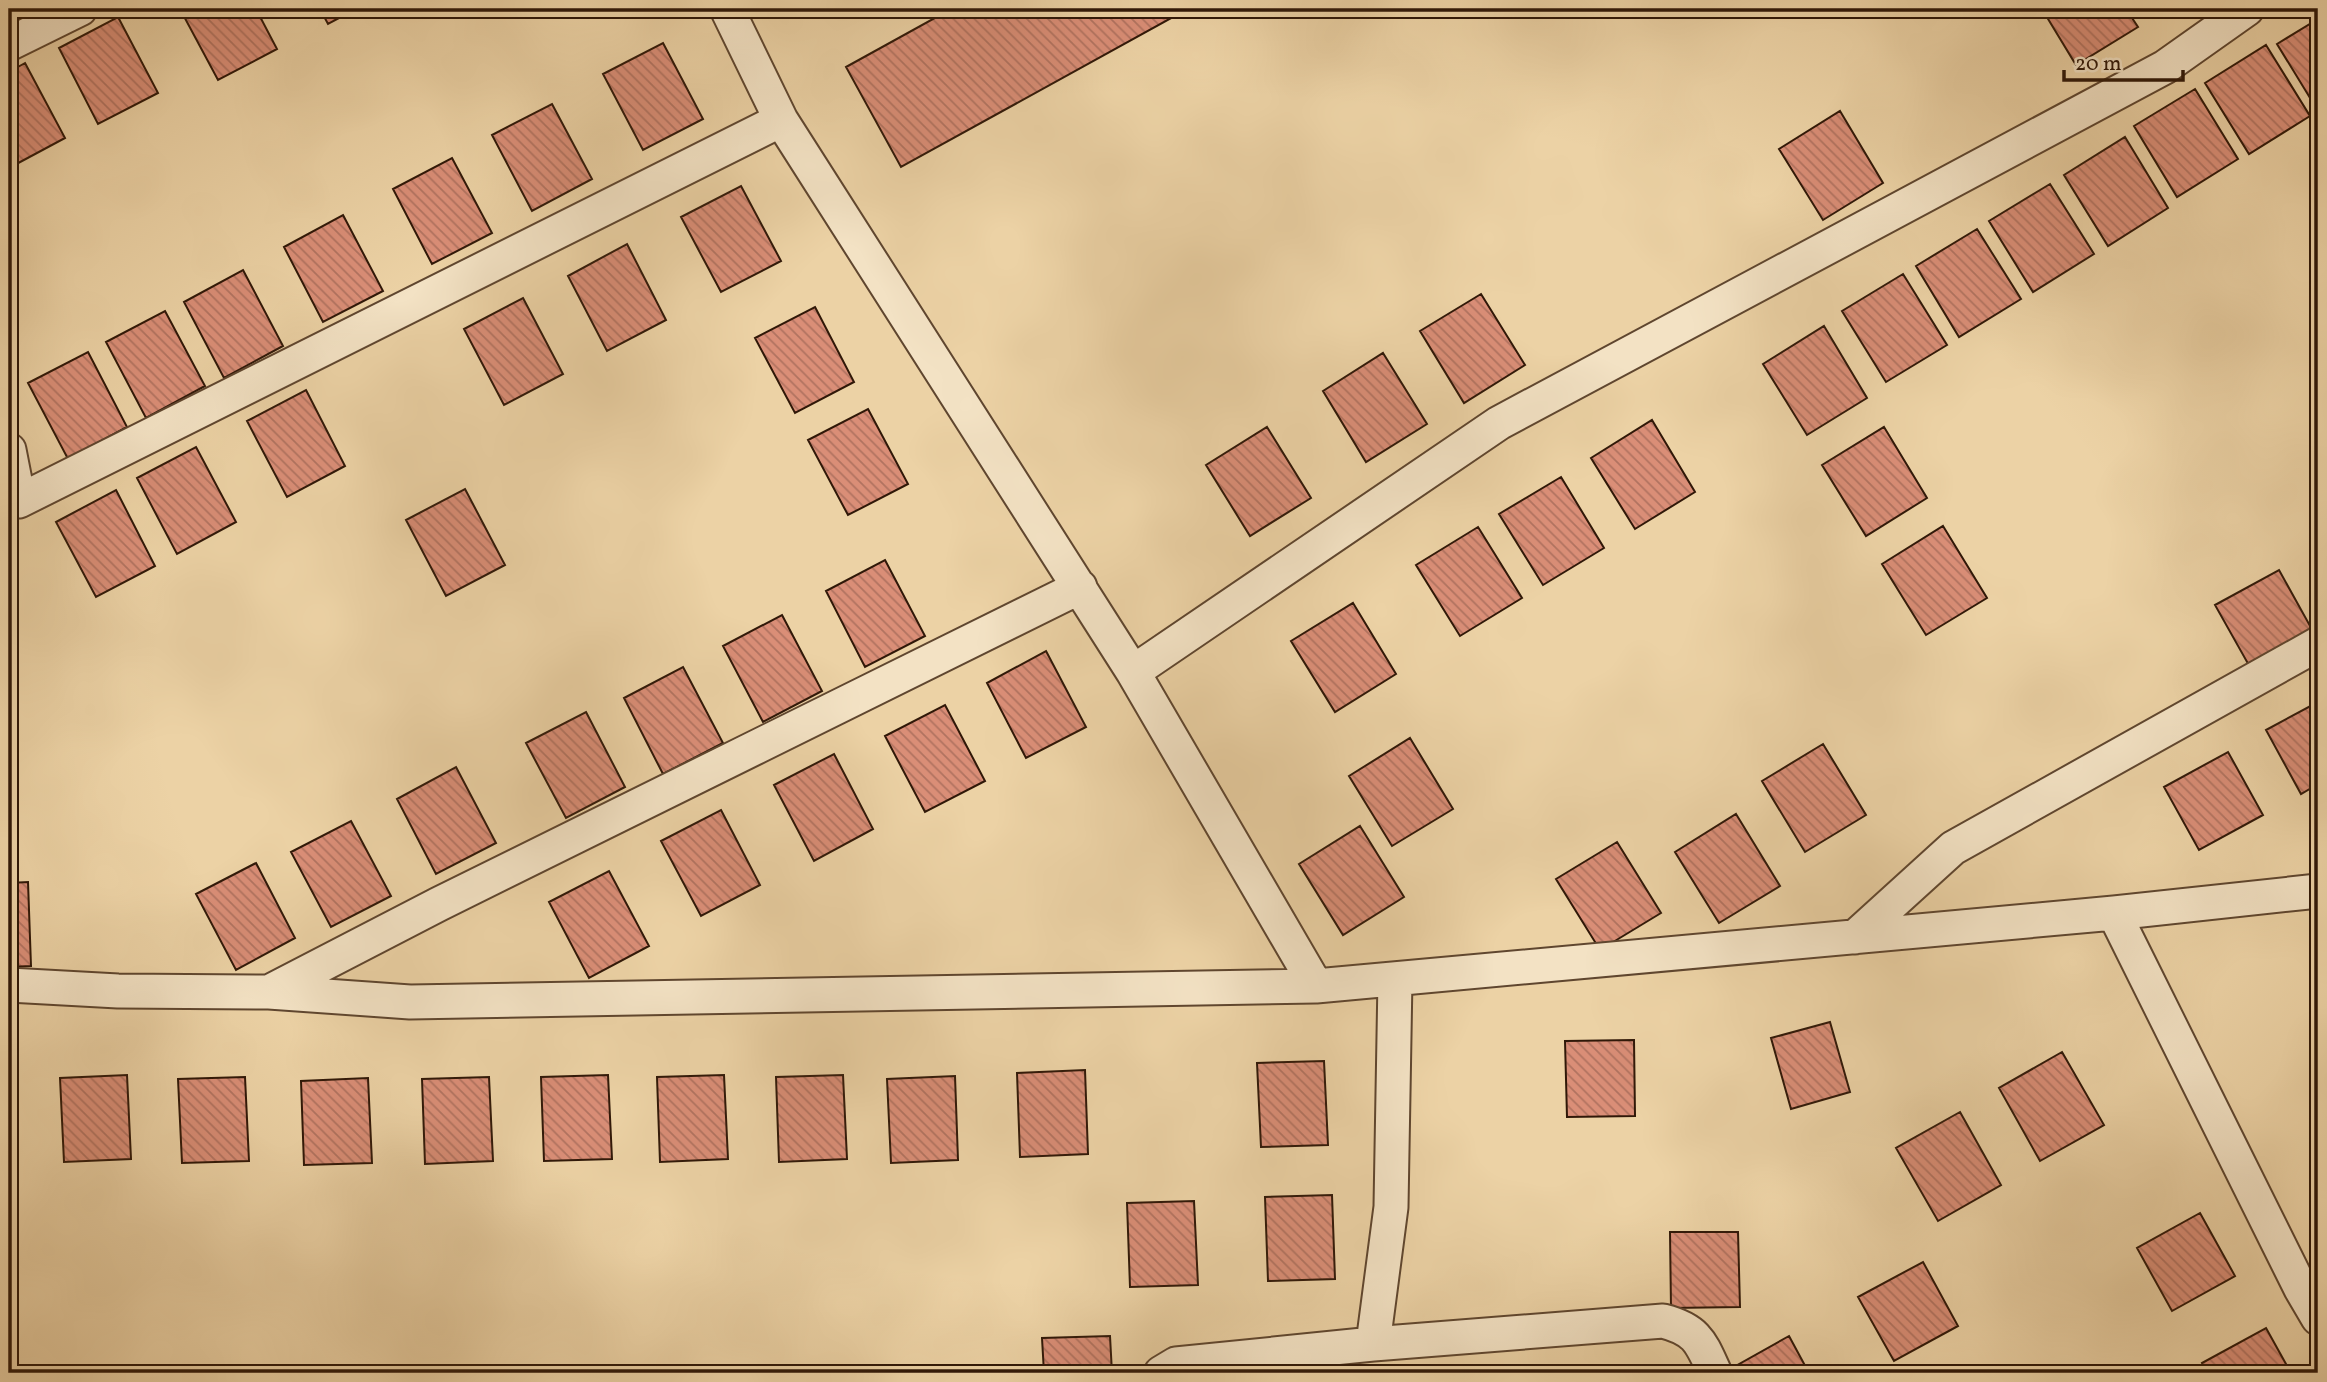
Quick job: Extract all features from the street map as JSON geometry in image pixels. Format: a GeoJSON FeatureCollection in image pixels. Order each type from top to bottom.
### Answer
{"type":"FeatureCollection","features":[{"type":"Feature","properties":{"kind":"street"},"geometry":{"type":"LineString","coordinates":[[9,44],[80,9]]}},
{"type":"Feature","properties":{"kind":"street"},"geometry":{"type":"LineString","coordinates":[[727,9],[781,120],[1133,672],[1317,986]]}},
{"type":"Feature","properties":{"kind":"street"},"geometry":{"type":"LineString","coordinates":[[1133,672],[1499,423],[2165,67],[2248,9]]}},
{"type":"Feature","properties":{"kind":"street"},"geometry":{"type":"LineString","coordinates":[[9,450],[19,501],[781,120]]}},
{"type":"Feature","properties":{"kind":"street"},"geometry":{"type":"LineString","coordinates":[[269,992],[451,898],[1080,587]]}},
{"type":"Feature","properties":{"kind":"street"},"geometry":{"type":"LineString","coordinates":[[1855,937],[1953,848],[2318,644]]}},
{"type":"Feature","properties":{"kind":"street"},"geometry":{"type":"LineString","coordinates":[[9,985],[118,991],[269,992],[410,1002],[1317,986],[2114,913],[2318,891]]}},
{"type":"Feature","properties":{"kind":"street"},"geometry":{"type":"LineString","coordinates":[[2114,913],[2318,1318]]}},
{"type":"Feature","properties":{"kind":"street"},"geometry":{"type":"LineString","coordinates":[[1373,1344],[1391,1207],[1395,979]]}},
{"type":"Feature","properties":{"kind":"street"},"geometry":{"type":"LineString","coordinates":[[1161,1373],[1176,1364],[1373,1344],[1663,1321],[1681,1326],[1700,1340],[1715,1373]]}},
{"type":"Feature","properties":{"kind":"building"},"geometry":{"type":"Polygon","coordinates":[[[180,9],[256,9],[277,49],[218,80],[180,9]]]}},
{"type":"Feature","properties":{"kind":"building"},"geometry":{"type":"Polygon","coordinates":[[[320,9],[356,9],[328,24],[320,9]]]}},
{"type":"Feature","properties":{"kind":"building"},"geometry":{"type":"Polygon","coordinates":[[[951,9],[1184,11],[901,167],[846,67],[951,9]]]}},
{"type":"Feature","properties":{"kind":"building"},"geometry":{"type":"Polygon","coordinates":[[[2042,9],[2126,9],[2138,27],[2076,65],[2042,9]]]}},
{"type":"Feature","properties":{"kind":"building"},"geometry":{"type":"Polygon","coordinates":[[[118,17],[158,93],[98,124],[59,48],[118,17]]]}},
{"type":"Feature","properties":{"kind":"building"},"geometry":{"type":"Polygon","coordinates":[[[2318,19],[2318,111],[2277,44],[2318,19]]]}},
{"type":"Feature","properties":{"kind":"building"},"geometry":{"type":"Polygon","coordinates":[[[663,43],[703,119],[643,150],[603,74],[663,43]]]}},
{"type":"Feature","properties":{"kind":"building"},"geometry":{"type":"Polygon","coordinates":[[[2266,45],[2310,116],[2249,154],[2205,83],[2266,45]]]}},
{"type":"Feature","properties":{"kind":"building"},"geometry":{"type":"Polygon","coordinates":[[[25,63],[65,138],[9,168],[9,72],[25,63]]]}},
{"type":"Feature","properties":{"kind":"building"},"geometry":{"type":"Polygon","coordinates":[[[2195,89],[2238,159],[2177,197],[2134,126],[2195,89]]]}},
{"type":"Feature","properties":{"kind":"building"},"geometry":{"type":"Polygon","coordinates":[[[552,104],[592,179],[532,211],[492,135],[552,104]]]}},
{"type":"Feature","properties":{"kind":"building"},"geometry":{"type":"Polygon","coordinates":[[[1840,111],[1883,183],[1823,220],[1779,149],[1840,111]]]}},
{"type":"Feature","properties":{"kind":"building"},"geometry":{"type":"Polygon","coordinates":[[[2125,137],[2168,208],[2108,246],[2064,175],[2125,137]]]}},
{"type":"Feature","properties":{"kind":"building"},"geometry":{"type":"Polygon","coordinates":[[[452,158],[492,233],[432,264],[393,189],[452,158]]]}},
{"type":"Feature","properties":{"kind":"building"},"geometry":{"type":"Polygon","coordinates":[[[2050,184],[2094,254],[2033,292],[1989,221],[2050,184]]]}},
{"type":"Feature","properties":{"kind":"building"},"geometry":{"type":"Polygon","coordinates":[[[741,186],[781,261],[721,292],[681,217],[741,186]]]}},
{"type":"Feature","properties":{"kind":"building"},"geometry":{"type":"Polygon","coordinates":[[[343,215],[383,291],[323,322],[284,247],[343,215]]]}},
{"type":"Feature","properties":{"kind":"building"},"geometry":{"type":"Polygon","coordinates":[[[1977,229],[2021,299],[1959,337],[1916,266],[1977,229]]]}},
{"type":"Feature","properties":{"kind":"building"},"geometry":{"type":"Polygon","coordinates":[[[627,244],[666,320],[607,351],[568,276],[627,244]]]}},
{"type":"Feature","properties":{"kind":"building"},"geometry":{"type":"Polygon","coordinates":[[[243,270],[283,346],[224,378],[184,302],[243,270]]]}},
{"type":"Feature","properties":{"kind":"building"},"geometry":{"type":"Polygon","coordinates":[[[1903,274],[1947,345],[1886,382],[1842,311],[1903,274]]]}},
{"type":"Feature","properties":{"kind":"building"},"geometry":{"type":"Polygon","coordinates":[[[1481,294],[1525,365],[1464,403],[1420,331],[1481,294]]]}},
{"type":"Feature","properties":{"kind":"building"},"geometry":{"type":"Polygon","coordinates":[[[523,298],[563,374],[504,405],[464,329],[523,298]]]}},
{"type":"Feature","properties":{"kind":"building"},"geometry":{"type":"Polygon","coordinates":[[[815,307],[854,382],[795,413],[755,338],[815,307]]]}},
{"type":"Feature","properties":{"kind":"building"},"geometry":{"type":"Polygon","coordinates":[[[165,311],[205,386],[146,418],[106,342],[165,311]]]}},
{"type":"Feature","properties":{"kind":"building"},"geometry":{"type":"Polygon","coordinates":[[[1824,326],[1867,398],[1807,435],[1763,364],[1824,326]]]}},
{"type":"Feature","properties":{"kind":"building"},"geometry":{"type":"Polygon","coordinates":[[[88,352],[127,427],[68,459],[28,383],[88,352]]]}},
{"type":"Feature","properties":{"kind":"building"},"geometry":{"type":"Polygon","coordinates":[[[1383,353],[1427,424],[1366,462],[1323,391],[1383,353]]]}},
{"type":"Feature","properties":{"kind":"building"},"geometry":{"type":"Polygon","coordinates":[[[306,390],[345,466],[287,497],[247,421],[306,390]]]}},
{"type":"Feature","properties":{"kind":"building"},"geometry":{"type":"Polygon","coordinates":[[[868,409],[908,484],[848,515],[808,440],[868,409]]]}},
{"type":"Feature","properties":{"kind":"building"},"geometry":{"type":"Polygon","coordinates":[[[1652,420],[1695,492],[1635,529],[1591,458],[1652,420]]]}},
{"type":"Feature","properties":{"kind":"building"},"geometry":{"type":"Polygon","coordinates":[[[1267,427],[1311,498],[1250,536],[1206,465],[1267,427]]]}},
{"type":"Feature","properties":{"kind":"building"},"geometry":{"type":"Polygon","coordinates":[[[1884,427],[1927,498],[1866,536],[1822,465],[1884,427]]]}},
{"type":"Feature","properties":{"kind":"building"},"geometry":{"type":"Polygon","coordinates":[[[196,447],[236,522],[177,554],[137,478],[196,447]]]}},
{"type":"Feature","properties":{"kind":"building"},"geometry":{"type":"Polygon","coordinates":[[[1561,477],[1604,548],[1543,585],[1499,514],[1561,477]]]}},
{"type":"Feature","properties":{"kind":"building"},"geometry":{"type":"Polygon","coordinates":[[[465,489],[505,565],[446,596],[406,520],[465,489]]]}},
{"type":"Feature","properties":{"kind":"building"},"geometry":{"type":"Polygon","coordinates":[[[116,490],[155,566],[96,597],[56,522],[116,490]]]}},
{"type":"Feature","properties":{"kind":"building"},"geometry":{"type":"Polygon","coordinates":[[[1943,526],[1987,598],[1926,635],[1882,564],[1943,526]]]}},
{"type":"Feature","properties":{"kind":"building"},"geometry":{"type":"Polygon","coordinates":[[[1478,527],[1522,598],[1460,636],[1416,565],[1478,527]]]}},
{"type":"Feature","properties":{"kind":"building"},"geometry":{"type":"Polygon","coordinates":[[[885,560],[925,636],[865,667],[826,591],[885,560]]]}},
{"type":"Feature","properties":{"kind":"building"},"geometry":{"type":"Polygon","coordinates":[[[2279,570],[2314,633],[2251,669],[2215,605],[2279,570]]]}},
{"type":"Feature","properties":{"kind":"building"},"geometry":{"type":"Polygon","coordinates":[[[1353,603],[1396,674],[1335,712],[1291,641],[1353,603]]]}},
{"type":"Feature","properties":{"kind":"building"},"geometry":{"type":"Polygon","coordinates":[[[782,615],[822,691],[763,722],[723,646],[782,615]]]}},
{"type":"Feature","properties":{"kind":"building"},"geometry":{"type":"Polygon","coordinates":[[[1046,651],[1086,727],[1026,758],[987,683],[1046,651]]]}},
{"type":"Feature","properties":{"kind":"building"},"geometry":{"type":"Polygon","coordinates":[[[683,667],[723,743],[663,774],[624,698],[683,667]]]}},
{"type":"Feature","properties":{"kind":"building"},"geometry":{"type":"Polygon","coordinates":[[[2318,702],[2318,784],[2301,794],[2266,730],[2318,702]]]}},
{"type":"Feature","properties":{"kind":"building"},"geometry":{"type":"Polygon","coordinates":[[[945,705],[985,781],[925,812],[885,736],[945,705]]]}},
{"type":"Feature","properties":{"kind":"building"},"geometry":{"type":"Polygon","coordinates":[[[586,712],[625,787],[566,818],[526,743],[586,712]]]}},
{"type":"Feature","properties":{"kind":"building"},"geometry":{"type":"Polygon","coordinates":[[[1410,738],[1453,809],[1392,846],[1349,776],[1410,738]]]}},
{"type":"Feature","properties":{"kind":"building"},"geometry":{"type":"Polygon","coordinates":[[[1823,744],[1866,815],[1805,852],[1762,781],[1823,744]]]}},
{"type":"Feature","properties":{"kind":"building"},"geometry":{"type":"Polygon","coordinates":[[[2228,752],[2263,815],[2199,850],[2164,787],[2228,752]]]}},
{"type":"Feature","properties":{"kind":"building"},"geometry":{"type":"Polygon","coordinates":[[[834,754],[873,829],[814,861],[774,785],[834,754]]]}},
{"type":"Feature","properties":{"kind":"building"},"geometry":{"type":"Polygon","coordinates":[[[456,767],[496,843],[436,874],[397,799],[456,767]]]}},
{"type":"Feature","properties":{"kind":"building"},"geometry":{"type":"Polygon","coordinates":[[[721,810],[760,885],[701,916],[661,841],[721,810]]]}},
{"type":"Feature","properties":{"kind":"building"},"geometry":{"type":"Polygon","coordinates":[[[1736,814],[1780,886],[1719,923],[1675,852],[1736,814]]]}},
{"type":"Feature","properties":{"kind":"building"},"geometry":{"type":"Polygon","coordinates":[[[351,821],[391,896],[331,927],[291,852],[351,821]]]}},
{"type":"Feature","properties":{"kind":"building"},"geometry":{"type":"Polygon","coordinates":[[[1360,826],[1404,897],[1343,935],[1299,864],[1360,826]]]}},
{"type":"Feature","properties":{"kind":"building"},"geometry":{"type":"Polygon","coordinates":[[[1617,842],[1661,913],[1600,950],[1556,879],[1617,842]]]}},
{"type":"Feature","properties":{"kind":"building"},"geometry":{"type":"Polygon","coordinates":[[[256,863],[295,938],[236,970],[196,894],[256,863]]]}},
{"type":"Feature","properties":{"kind":"building"},"geometry":{"type":"Polygon","coordinates":[[[609,871],[649,946],[589,978],[549,902],[609,871]]]}},
{"type":"Feature","properties":{"kind":"building"},"geometry":{"type":"Polygon","coordinates":[[[28,882],[31,966],[9,967],[9,883],[28,882]]]}},
{"type":"Feature","properties":{"kind":"building"},"geometry":{"type":"Polygon","coordinates":[[[1830,1022],[1850,1092],[1791,1109],[1771,1038],[1830,1022]]]}},
{"type":"Feature","properties":{"kind":"building"},"geometry":{"type":"Polygon","coordinates":[[[1634,1040],[1635,1116],[1567,1117],[1565,1041],[1634,1040]]]}},
{"type":"Feature","properties":{"kind":"building"},"geometry":{"type":"Polygon","coordinates":[[[2062,1052],[2104,1125],[2040,1161],[1999,1088],[2062,1052]]]}},
{"type":"Feature","properties":{"kind":"building"},"geometry":{"type":"Polygon","coordinates":[[[1324,1061],[1328,1145],[1261,1147],[1257,1063],[1324,1061]]]}},
{"type":"Feature","properties":{"kind":"building"},"geometry":{"type":"Polygon","coordinates":[[[1085,1070],[1088,1154],[1020,1157],[1017,1073],[1085,1070]]]}},
{"type":"Feature","properties":{"kind":"building"},"geometry":{"type":"Polygon","coordinates":[[[127,1075],[131,1159],[64,1162],[60,1078],[127,1075]]]}},
{"type":"Feature","properties":{"kind":"building"},"geometry":{"type":"Polygon","coordinates":[[[608,1075],[612,1159],[544,1161],[541,1077],[608,1075]]]}},
{"type":"Feature","properties":{"kind":"building"},"geometry":{"type":"Polygon","coordinates":[[[724,1075],[728,1159],[660,1162],[657,1077],[724,1075]]]}},
{"type":"Feature","properties":{"kind":"building"},"geometry":{"type":"Polygon","coordinates":[[[843,1075],[847,1159],[779,1162],[776,1077],[843,1075]]]}},
{"type":"Feature","properties":{"kind":"building"},"geometry":{"type":"Polygon","coordinates":[[[955,1076],[958,1160],[891,1163],[887,1079],[955,1076]]]}},
{"type":"Feature","properties":{"kind":"building"},"geometry":{"type":"Polygon","coordinates":[[[245,1077],[249,1161],[182,1163],[178,1079],[245,1077]]]}},
{"type":"Feature","properties":{"kind":"building"},"geometry":{"type":"Polygon","coordinates":[[[489,1077],[493,1161],[425,1164],[422,1079],[489,1077]]]}},
{"type":"Feature","properties":{"kind":"building"},"geometry":{"type":"Polygon","coordinates":[[[368,1078],[372,1163],[304,1165],[301,1081],[368,1078]]]}},
{"type":"Feature","properties":{"kind":"building"},"geometry":{"type":"Polygon","coordinates":[[[1960,1112],[2001,1185],[1938,1221],[1896,1148],[1960,1112]]]}},
{"type":"Feature","properties":{"kind":"building"},"geometry":{"type":"Polygon","coordinates":[[[1332,1195],[1335,1279],[1268,1281],[1265,1197],[1332,1195]]]}},
{"type":"Feature","properties":{"kind":"building"},"geometry":{"type":"Polygon","coordinates":[[[1194,1201],[1198,1285],[1130,1287],[1127,1203],[1194,1201]]]}},
{"type":"Feature","properties":{"kind":"building"},"geometry":{"type":"Polygon","coordinates":[[[2200,1213],[2235,1276],[2172,1311],[2137,1248],[2200,1213]]]}},
{"type":"Feature","properties":{"kind":"building"},"geometry":{"type":"Polygon","coordinates":[[[1670,1232],[1738,1232],[1740,1307],[1671,1308],[1670,1232]]]}},
{"type":"Feature","properties":{"kind":"building"},"geometry":{"type":"Polygon","coordinates":[[[1923,1262],[1958,1326],[1894,1361],[1858,1297],[1923,1262]]]}},
{"type":"Feature","properties":{"kind":"building"},"geometry":{"type":"Polygon","coordinates":[[[2266,1328],[2291,1373],[2207,1373],[2202,1363],[2266,1328]]]}},
{"type":"Feature","properties":{"kind":"building"},"geometry":{"type":"Polygon","coordinates":[[[1110,1336],[1112,1373],[1044,1373],[1042,1338],[1110,1336]]]}},
{"type":"Feature","properties":{"kind":"building"},"geometry":{"type":"Polygon","coordinates":[[[1789,1336],[1809,1373],[1725,1372],[1789,1336]]]}}]}
